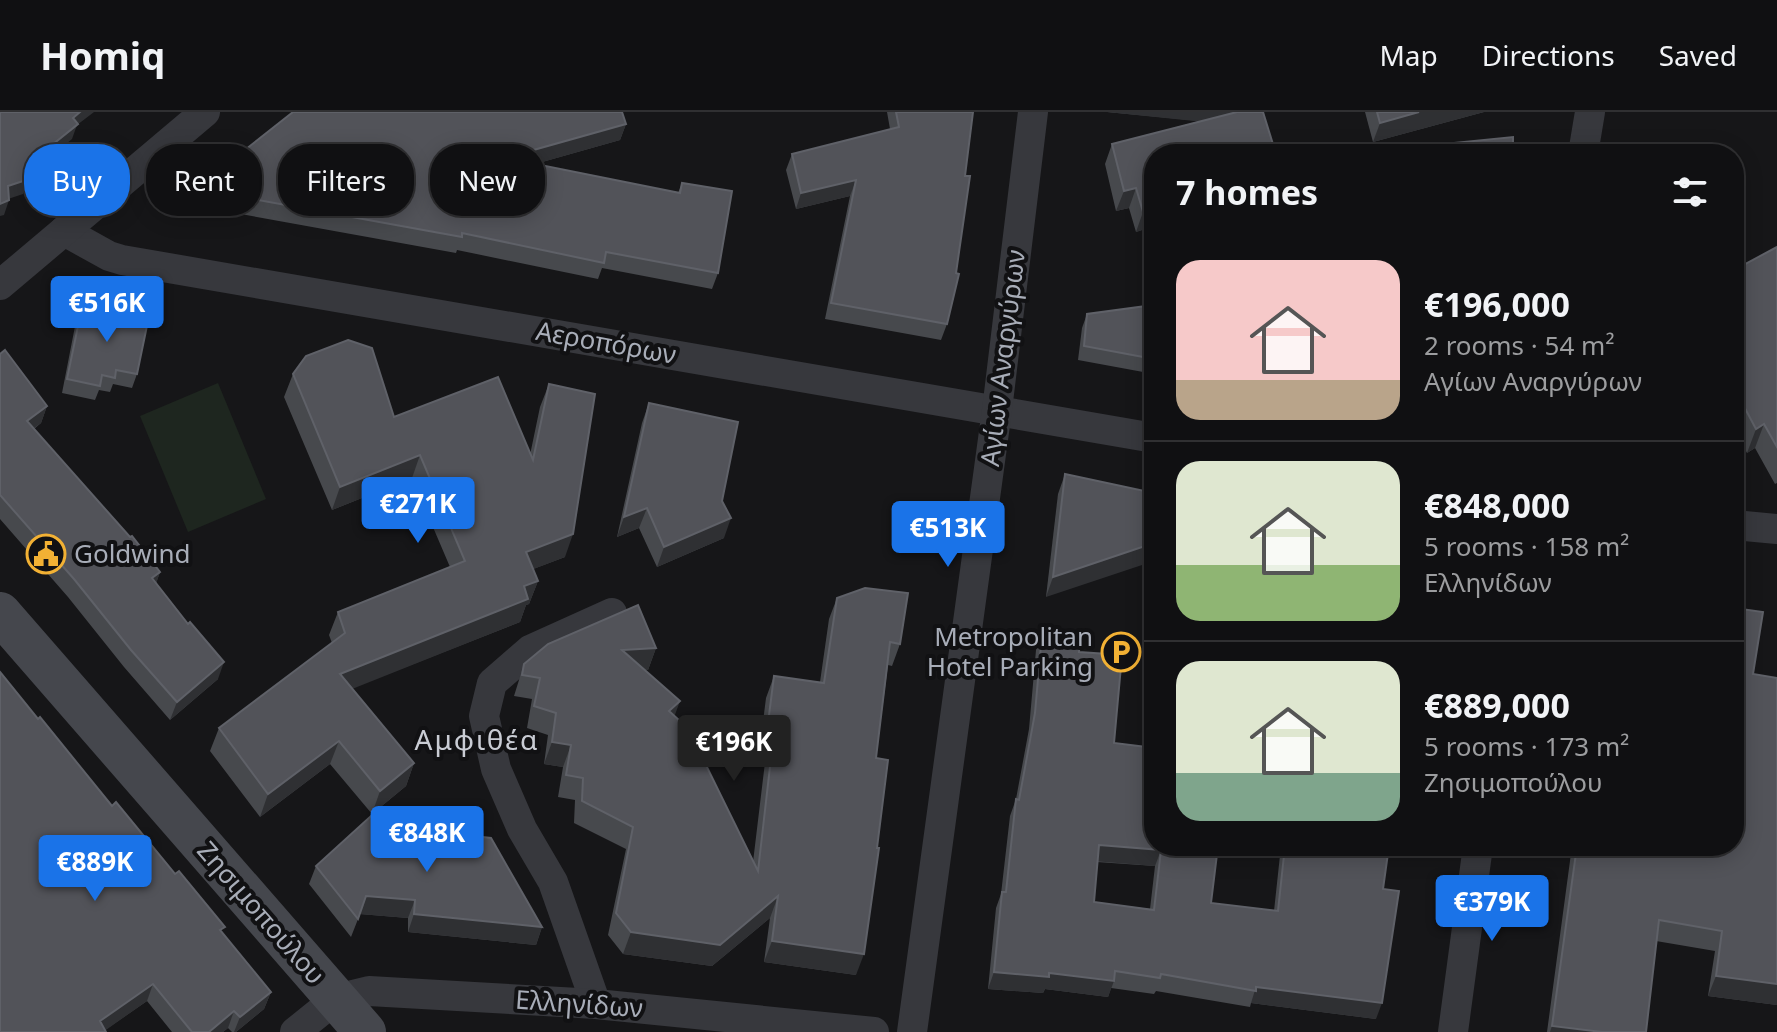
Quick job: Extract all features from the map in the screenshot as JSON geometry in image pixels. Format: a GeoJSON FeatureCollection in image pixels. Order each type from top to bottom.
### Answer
{"type":"FeatureCollection","features":[{"type":"Feature","properties":{"kind":"street"},"geometry":{"type":"LineString","coordinates":[[0,285],[205,112]]}},
{"type":"Feature","properties":{"kind":"street","name":"Αγίων Αναργύρων"},"geometry":{"type":"LineString","coordinates":[[912,1032],[997,410],[1033,112]]}},
{"type":"Feature","properties":{"kind":"street"},"geometry":{"type":"LineString","coordinates":[[1585,144],[1590,112]]}},
{"type":"Feature","properties":{"kind":"street","name":"Αεροπόρων"},"geometry":{"type":"LineString","coordinates":[[64,231],[122,260],[1144,436]]}},
{"type":"Feature","properties":{"kind":"street"},"geometry":{"type":"LineString","coordinates":[[1744,526],[1777,529]]}},
{"type":"Feature","properties":{"kind":"street","name":"Ζησιμοπούλου"},"geometry":{"type":"LineString","coordinates":[[0,613],[365,1032]]}},
{"type":"Feature","properties":{"kind":"street"},"geometry":{"type":"LineString","coordinates":[[596,1004],[553,882],[522,829],[496,769],[484,716],[492,683],[530,650],[612,613]]}},
{"type":"Feature","properties":{"kind":"street"},"geometry":{"type":"LineString","coordinates":[[1453,1032],[1477,856]]}},
{"type":"Feature","properties":{"kind":"street","name":"Ελληνίδων"},"geometry":{"type":"LineString","coordinates":[[295,1032],[336,999],[369,991],[596,1004],[874,1032]]}},
{"type":"Feature","properties":{"kind":"shaded area"},"geometry":{"type":"Polygon","coordinates":[[[218,383],[266,499],[188,532],[140,416],[218,383]]]}},
{"type":"Feature","properties":{"kind":"building"},"geometry":{"type":"Polygon","coordinates":[[[0,112],[80,112],[73,118],[78,124],[53,144],[24,144],[24,181],[8,186],[9,200],[0,204],[0,112]]]}},
{"type":"Feature","properties":{"kind":"building"},"geometry":{"type":"Polygon","coordinates":[[[293,112],[622,112],[626,124],[545,147],[545,144],[430,144],[430,216],[545,216],[545,166],[680,193],[682,183],[732,191],[718,273],[606,252],[604,263],[462,233],[462,237],[346,216],[414,216],[414,144],[278,144],[278,204],[262,201],[262,144],[252,144],[293,112]]]}},
{"type":"Feature","properties":{"kind":"building"},"geometry":{"type":"Polygon","coordinates":[[[896,112],[973,112],[965,176],[970,176],[956,273],[959,274],[947,324],[831,303],[856,180],[801,193],[792,154],[899,127],[896,112]]]}},
{"type":"Feature","properties":{"kind":"building"},"geometry":{"type":"Polygon","coordinates":[[[1237,112],[1263,112],[1273,144],[1144,144],[1143,212],[1136,188],[1124,191],[1112,144],[1237,112]]]}},
{"type":"Feature","properties":{"kind":"building"},"geometry":{"type":"Polygon","coordinates":[[[1377,112],[1419,112],[1380,123],[1377,112]]]}},
{"type":"Feature","properties":{"kind":"building"},"geometry":{"type":"Polygon","coordinates":[[[1513,137],[1513,144],[1444,144],[1513,137]]]}},
{"type":"Feature","properties":{"kind":"building"},"geometry":{"type":"Polygon","coordinates":[[[1777,247],[1777,447],[1764,424],[1756,429],[1744,406],[1744,265],[1777,247]]]}},
{"type":"Feature","properties":{"kind":"building"},"geometry":{"type":"Polygon","coordinates":[[[83,302],[149,316],[137,374],[116,370],[115,378],[102,375],[100,386],[67,379],[83,302]]]}},
{"type":"Feature","properties":{"kind":"building"},"geometry":{"type":"Polygon","coordinates":[[[1144,306],[1144,357],[1084,346],[1087,314],[1144,306]]]}},
{"type":"Feature","properties":{"kind":"building"},"geometry":{"type":"Polygon","coordinates":[[[348,340],[372,348],[394,417],[498,377],[533,460],[549,384],[595,394],[573,534],[526,552],[538,581],[524,586],[528,599],[340,674],[414,763],[380,791],[339,741],[268,794],[219,728],[345,633],[338,612],[465,561],[420,455],[340,487],[293,374],[306,356],[348,340]]]}},
{"type":"Feature","properties":{"kind":"building"},"geometry":{"type":"Polygon","coordinates":[[[5,350],[47,406],[27,421],[132,536],[160,572],[152,578],[188,624],[190,622],[224,662],[177,702],[0,495],[0,354],[5,350]]]}},
{"type":"Feature","properties":{"kind":"building"},"geometry":{"type":"Polygon","coordinates":[[[649,403],[738,422],[722,501],[731,518],[664,547],[647,508],[624,517],[649,403]]]}},
{"type":"Feature","properties":{"kind":"building"},"geometry":{"type":"Polygon","coordinates":[[[1065,474],[1144,491],[1144,546],[1053,577],[1065,474]]]}},
{"type":"Feature","properties":{"kind":"building"},"geometry":{"type":"Polygon","coordinates":[[[865,588],[908,593],[900,644],[890,642],[876,758],[888,760],[864,954],[772,941],[778,896],[720,945],[631,932],[616,913],[633,827],[582,801],[583,778],[566,775],[571,745],[552,742],[556,713],[534,706],[540,678],[522,675],[524,664],[548,644],[638,605],[656,648],[622,650],[680,701],[669,711],[691,731],[681,743],[703,759],[758,871],[774,732],[767,731],[774,676],[824,683],[837,598],[865,588]]]}},
{"type":"Feature","properties":{"kind":"building"},"geometry":{"type":"Polygon","coordinates":[[[1744,609],[1763,612],[1753,674],[1777,678],[1777,984],[1716,976],[1722,931],[1659,920],[1646,1032],[1602,1032],[1552,1026],[1576,856],[1744,856],[1744,609]]]}},
{"type":"Feature","properties":{"kind":"building"},"geometry":{"type":"Polygon","coordinates":[[[1042,634],[1080,637],[1079,652],[1122,655],[1114,743],[1144,747],[1144,849],[1099,845],[1094,902],[1154,910],[1160,856],[1217,856],[1211,903],[1278,911],[1284,856],[1388,856],[1383,889],[1399,891],[1382,1003],[1256,987],[1256,991],[1161,974],[1160,978],[1115,971],[1114,981],[1049,973],[1049,977],[994,972],[1002,892],[1006,892],[1016,799],[1019,800],[1035,713],[1042,634]]]}},
{"type":"Feature","properties":{"kind":"building"},"geometry":{"type":"Polygon","coordinates":[[[0,672],[112,806],[116,802],[175,874],[179,871],[225,927],[220,930],[271,992],[240,1017],[234,1011],[209,1032],[192,1032],[153,984],[100,1021],[106,1032],[0,1032],[0,672]]]}},
{"type":"Feature","properties":{"kind":"building"},"geometry":{"type":"Polygon","coordinates":[[[371,816],[394,820],[393,827],[491,838],[542,927],[414,914],[415,900],[366,896],[358,919],[316,866],[371,816]]]}},
{"type":"Feature","properties":{"kind":"place","name":"Goldwind"},"geometry":{"type":"Point","coordinates":[46,554]}},
{"type":"Feature","properties":{"kind":"place","name":"Metropolitan Hotel Parking"},"geometry":{"type":"Point","coordinates":[1121,652]}},
{"type":"Feature","properties":{"kind":"district","name":"Αμφιθέα"},"geometry":{"type":"Point","coordinates":[477,740]}}]}
